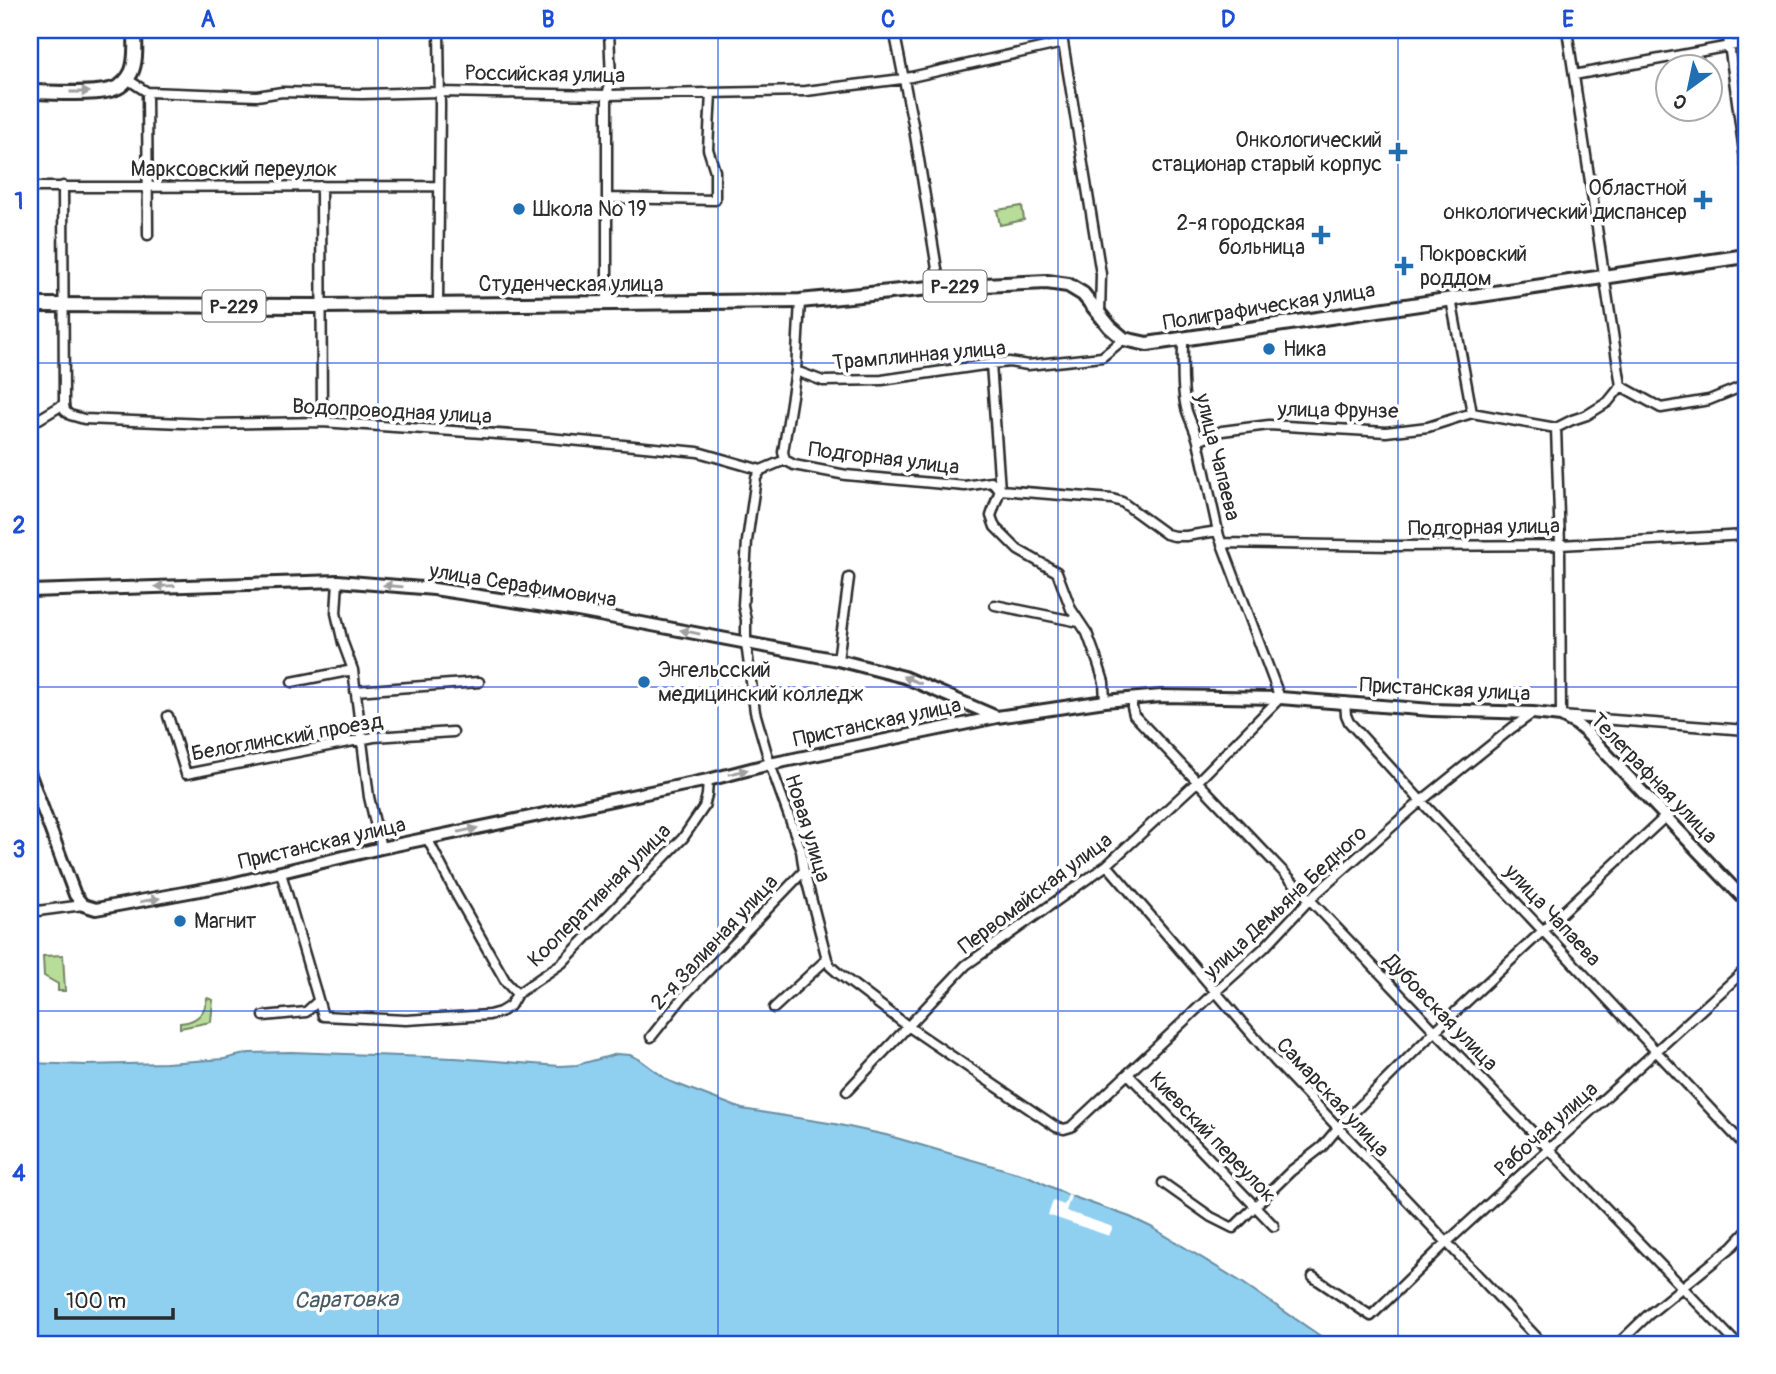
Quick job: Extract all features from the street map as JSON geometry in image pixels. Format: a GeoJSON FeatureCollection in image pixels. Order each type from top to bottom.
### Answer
{"type":"FeatureCollection","features":[{"type":"Feature","properties":{"kind":"main road"},"geometry":{"type":"LineString","coordinates":[[30,92],[91,92],[115,89],[127,79],[134,65],[135,30]]}},
{"type":"Feature","properties":{"kind":"main road","name":"Полиграфическая улица"},"geometry":{"type":"LineString","coordinates":[[1124,339],[1147,344],[1746,256]]}},
{"type":"Feature","properties":{"kind":"main road","name":"Студенческая улица"},"geometry":{"type":"LineString","coordinates":[[30,305],[321,306],[800,301],[940,287],[1047,282],[1068,285],[1083,294],[1100,314]]}},
{"type":"Feature","properties":{"kind":"main road","name":"Р-229"},"geometry":{"type":"LineString","coordinates":[[1100,314],[1124,339]]}},
{"type":"Feature","properties":{"kind":"street"},"geometry":{"type":"LineString","coordinates":[[438,304],[439,30]]}},
{"type":"Feature","properties":{"kind":"street"},"geometry":{"type":"LineString","coordinates":[[607,303],[607,95],[611,80],[609,30]]}},
{"type":"Feature","properties":{"kind":"street"},"geometry":{"type":"LineString","coordinates":[[894,30],[914,129],[940,287]]}},
{"type":"Feature","properties":{"kind":"street"},"geometry":{"type":"LineString","coordinates":[[1061,30],[1101,274],[1100,314]]}},
{"type":"Feature","properties":{"kind":"street"},"geometry":{"type":"LineString","coordinates":[[1561,716],[1556,428],[1587,415],[1608,401],[1620,386],[1567,30]]}},
{"type":"Feature","properties":{"kind":"street"},"geometry":{"type":"LineString","coordinates":[[1727,30],[1746,166]]}},
{"type":"Feature","properties":{"kind":"street","name":"Российская улица"},"geometry":{"type":"LineString","coordinates":[[147,92],[257,96],[282,92],[607,95],[806,91],[902,79],[1063,43]]}},
{"type":"Feature","properties":{"kind":"street"},"geometry":{"type":"LineString","coordinates":[[1574,75],[1746,43]]}},
{"type":"Feature","properties":{"kind":"street"},"geometry":{"type":"LineString","coordinates":[[127,79],[147,92],[148,235]]}},
{"type":"Feature","properties":{"kind":"street"},"geometry":{"type":"LineString","coordinates":[[607,198],[715,200],[715,171],[708,149],[711,93]]}},
{"type":"Feature","properties":{"kind":"street"},"geometry":{"type":"LineString","coordinates":[[321,186],[322,422]]}},
{"type":"Feature","properties":{"kind":"street","name":"Марксовский переулок"},"geometry":{"type":"LineString","coordinates":[[30,187],[439,186]]}},
{"type":"Feature","properties":{"kind":"street"},"geometry":{"type":"LineString","coordinates":[[30,419],[39,419],[64,404],[64,187]]}},
{"type":"Feature","properties":{"kind":"street"},"geometry":{"type":"LineString","coordinates":[[1451,299],[1472,413]]}},
{"type":"Feature","properties":{"kind":"street"},"geometry":{"type":"LineString","coordinates":[[761,470],[785,460],[783,452],[796,371],[800,301]]}},
{"type":"Feature","properties":{"kind":"street","name":"Трамплинная улица"},"geometry":{"type":"LineString","coordinates":[[796,371],[823,381],[882,380],[1009,362],[1028,365],[1102,357],[1124,339]]}},
{"type":"Feature","properties":{"kind":"street","name":"улица Чапаева"},"geometry":{"type":"LineString","coordinates":[[1183,339],[1183,393],[1198,441],[1218,531],[1280,698]]}},
{"type":"Feature","properties":{"kind":"street"},"geometry":{"type":"LineString","coordinates":[[991,364],[1000,489],[991,516],[995,527],[1018,550],[1058,572],[1070,609],[1087,633],[1098,663],[1104,682],[1105,701]]}},
{"type":"Feature","properties":{"kind":"street"},"geometry":{"type":"LineString","coordinates":[[1620,386],[1661,408],[1709,400],[1746,384]]}},
{"type":"Feature","properties":{"kind":"street","name":"Водопроводная улица"},"geometry":{"type":"LineString","coordinates":[[64,404],[65,411],[85,419],[207,424],[322,422],[527,436],[698,452],[761,470]]}},
{"type":"Feature","properties":{"kind":"street","name":"улица Фрунзе"},"geometry":{"type":"LineString","coordinates":[[1198,441],[1222,431],[1269,425],[1386,432],[1428,427],[1472,413],[1556,428]]}},
{"type":"Feature","properties":{"kind":"street","name":"Подгорная улица"},"geometry":{"type":"LineString","coordinates":[[785,460],[793,465],[846,475],[965,486],[991,482],[1000,489],[1112,499],[1122,502],[1174,537],[1218,531]]}},
{"type":"Feature","properties":{"kind":"street","name":"Новая улица"},"geometry":{"type":"LineString","coordinates":[[761,470],[756,478],[747,541],[743,605],[755,712],[769,764],[801,850],[804,871],[830,966],[909,1027],[1056,1127],[1071,1127]]}},
{"type":"Feature","properties":{"kind":"street","name":"Подгорная улица"},"geometry":{"type":"LineString","coordinates":[[1222,543],[1560,545],[1746,535]]}},
{"type":"Feature","properties":{"kind":"street"},"geometry":{"type":"LineString","coordinates":[[838,660],[849,578]]}},
{"type":"Feature","properties":{"kind":"street"},"geometry":{"type":"LineString","coordinates":[[338,581],[336,613],[353,670],[369,797],[381,848]]}},
{"type":"Feature","properties":{"kind":"street","name":"улица Серафимовича"},"geometry":{"type":"LineString","coordinates":[[30,591],[338,581],[434,589],[506,599],[838,660],[904,677],[997,717]]}},
{"type":"Feature","properties":{"kind":"street"},"geometry":{"type":"LineString","coordinates":[[995,605],[1079,622]]}},
{"type":"Feature","properties":{"kind":"street"},"geometry":{"type":"LineString","coordinates":[[292,682],[353,670]]}},
{"type":"Feature","properties":{"kind":"street"},"geometry":{"type":"LineString","coordinates":[[355,691],[480,682]]}},
{"type":"Feature","properties":{"kind":"street","name":"Пристанская улица"},"geometry":{"type":"LineString","coordinates":[[30,912],[83,905],[96,909],[109,908],[227,885],[381,848],[997,717],[1132,698],[1280,698],[1432,710],[1533,713],[1746,730]]}},
{"type":"Feature","properties":{"kind":"street","name":"Дубовская улица"},"geometry":{"type":"LineString","coordinates":[[1132,698],[1134,715],[1737,1344]]}},
{"type":"Feature","properties":{"kind":"street","name":"Первомайская улица"},"geometry":{"type":"LineString","coordinates":[[847,1091],[966,965],[1107,865],[1198,781],[1280,698]]}},
{"type":"Feature","properties":{"kind":"street","name":"улица Чапаева"},"geometry":{"type":"LineString","coordinates":[[1345,702],[1349,722],[1746,1147]]}},
{"type":"Feature","properties":{"kind":"street","name":"улица Демьяна Бедного"},"geometry":{"type":"LineString","coordinates":[[1071,1127],[1264,948],[1310,899],[1421,801],[1533,713]]}},
{"type":"Feature","properties":{"kind":"street","name":"Белоглинский проезд"},"geometry":{"type":"LineString","coordinates":[[168,716],[186,774],[374,737],[453,732]]}},
{"type":"Feature","properties":{"kind":"street","name":"Телеграфная улица"},"geometry":{"type":"LineString","coordinates":[[1561,716],[1587,733],[1746,901]]}},
{"type":"Feature","properties":{"kind":"street"},"geometry":{"type":"LineString","coordinates":[[30,775],[75,895],[83,905]]}},
{"type":"Feature","properties":{"kind":"street","name":"Кооперативная улица"},"geometry":{"type":"LineString","coordinates":[[318,1002],[323,1016],[406,1020],[500,1012],[510,1006],[517,994],[562,963],[683,838],[704,807],[708,779]]}},
{"type":"Feature","properties":{"kind":"street"},"geometry":{"type":"LineString","coordinates":[[1163,1183],[1211,1217],[1233,1227],[1291,1171],[1322,1147],[1435,1031],[1665,817]]}},
{"type":"Feature","properties":{"kind":"street"},"geometry":{"type":"LineString","coordinates":[[427,838],[506,982],[517,994]]}},
{"type":"Feature","properties":{"kind":"street","name":"Самарская улица"},"geometry":{"type":"LineString","coordinates":[[1107,865],[1275,1061],[1543,1344]]}},
{"type":"Feature","properties":{"kind":"street","name":"2-я Заливная улица"},"geometry":{"type":"LineString","coordinates":[[651,1037],[683,997],[804,871]]}},
{"type":"Feature","properties":{"kind":"street"},"geometry":{"type":"LineString","coordinates":[[264,1016],[306,1012],[318,1002],[281,873]]}},
{"type":"Feature","properties":{"kind":"street"},"geometry":{"type":"LineString","coordinates":[[774,1008],[827,958]]}},
{"type":"Feature","properties":{"kind":"street","name":"Рабочая улица"},"geometry":{"type":"LineString","coordinates":[[1313,1277],[1371,1316],[1446,1243],[1746,969]]}},
{"type":"Feature","properties":{"kind":"street","name":"Киевский переулок"},"geometry":{"type":"LineString","coordinates":[[1128,1074],[1274,1226]]}},
{"type":"Feature","properties":{"kind":"street"},"geometry":{"type":"LineString","coordinates":[[1618,1344],[1746,1232]]}},
{"type":"Feature","properties":{"kind":"green space"},"geometry":{"type":"Polygon","coordinates":[[[1022,206],[1024,220],[1000,225],[997,210],[1022,206]]]}},
{"type":"Feature","properties":{"kind":"green space"},"geometry":{"type":"Polygon","coordinates":[[[63,955],[65,991],[58,991],[58,984],[44,976],[43,956],[63,955]]]}},
{"type":"Feature","properties":{"kind":"green space"},"geometry":{"type":"Polygon","coordinates":[[[207,998],[213,1000],[211,1022],[180,1028],[180,1023],[199,1016],[207,998]]]}},
{"type":"Feature","properties":{"kind":"water","name":"Саратовка"},"geometry":{"type":"Polygon","coordinates":[[[249,1053],[455,1058],[560,1066],[577,1065],[617,1054],[630,1055],[669,1081],[742,1109],[886,1135],[1028,1176],[1068,1195],[1130,1217],[1243,1283],[1332,1344],[30,1344],[30,1063],[166,1063],[224,1059],[249,1053]]]}},
{"type":"Feature","properties":{"kind":"pier"},"geometry":{"type":"Polygon","coordinates":[[[1068,1195],[1071,1196],[1066,1211],[1113,1227],[1109,1236],[1048,1215],[1053,1201],[1064,1205],[1068,1195]]]}},
{"type":"Feature","properties":{"kind":"place","name":"Онкологический стационар старый корпус"},"geometry":{"type":"Point","coordinates":[1398,152]}},
{"type":"Feature","properties":{"kind":"place","name":"Областной онкологический диспансер"},"geometry":{"type":"Point","coordinates":[1703,200]}},
{"type":"Feature","properties":{"kind":"place","name":"Школа № 19"},"geometry":{"type":"Point","coordinates":[519,209]}},
{"type":"Feature","properties":{"kind":"place","name":"2-я городская больница"},"geometry":{"type":"Point","coordinates":[1321,235]}},
{"type":"Feature","properties":{"kind":"place","name":"Покровский роддом"},"geometry":{"type":"Point","coordinates":[1404,266]}},
{"type":"Feature","properties":{"kind":"place","name":"Ника"},"geometry":{"type":"Point","coordinates":[1269,349]}},
{"type":"Feature","properties":{"kind":"place","name":"Энгельсский медицинский колледж"},"geometry":{"type":"Point","coordinates":[644,682]}},
{"type":"Feature","properties":{"kind":"place","name":"Магнит"},"geometry":{"type":"Point","coordinates":[180,921]}}]}
